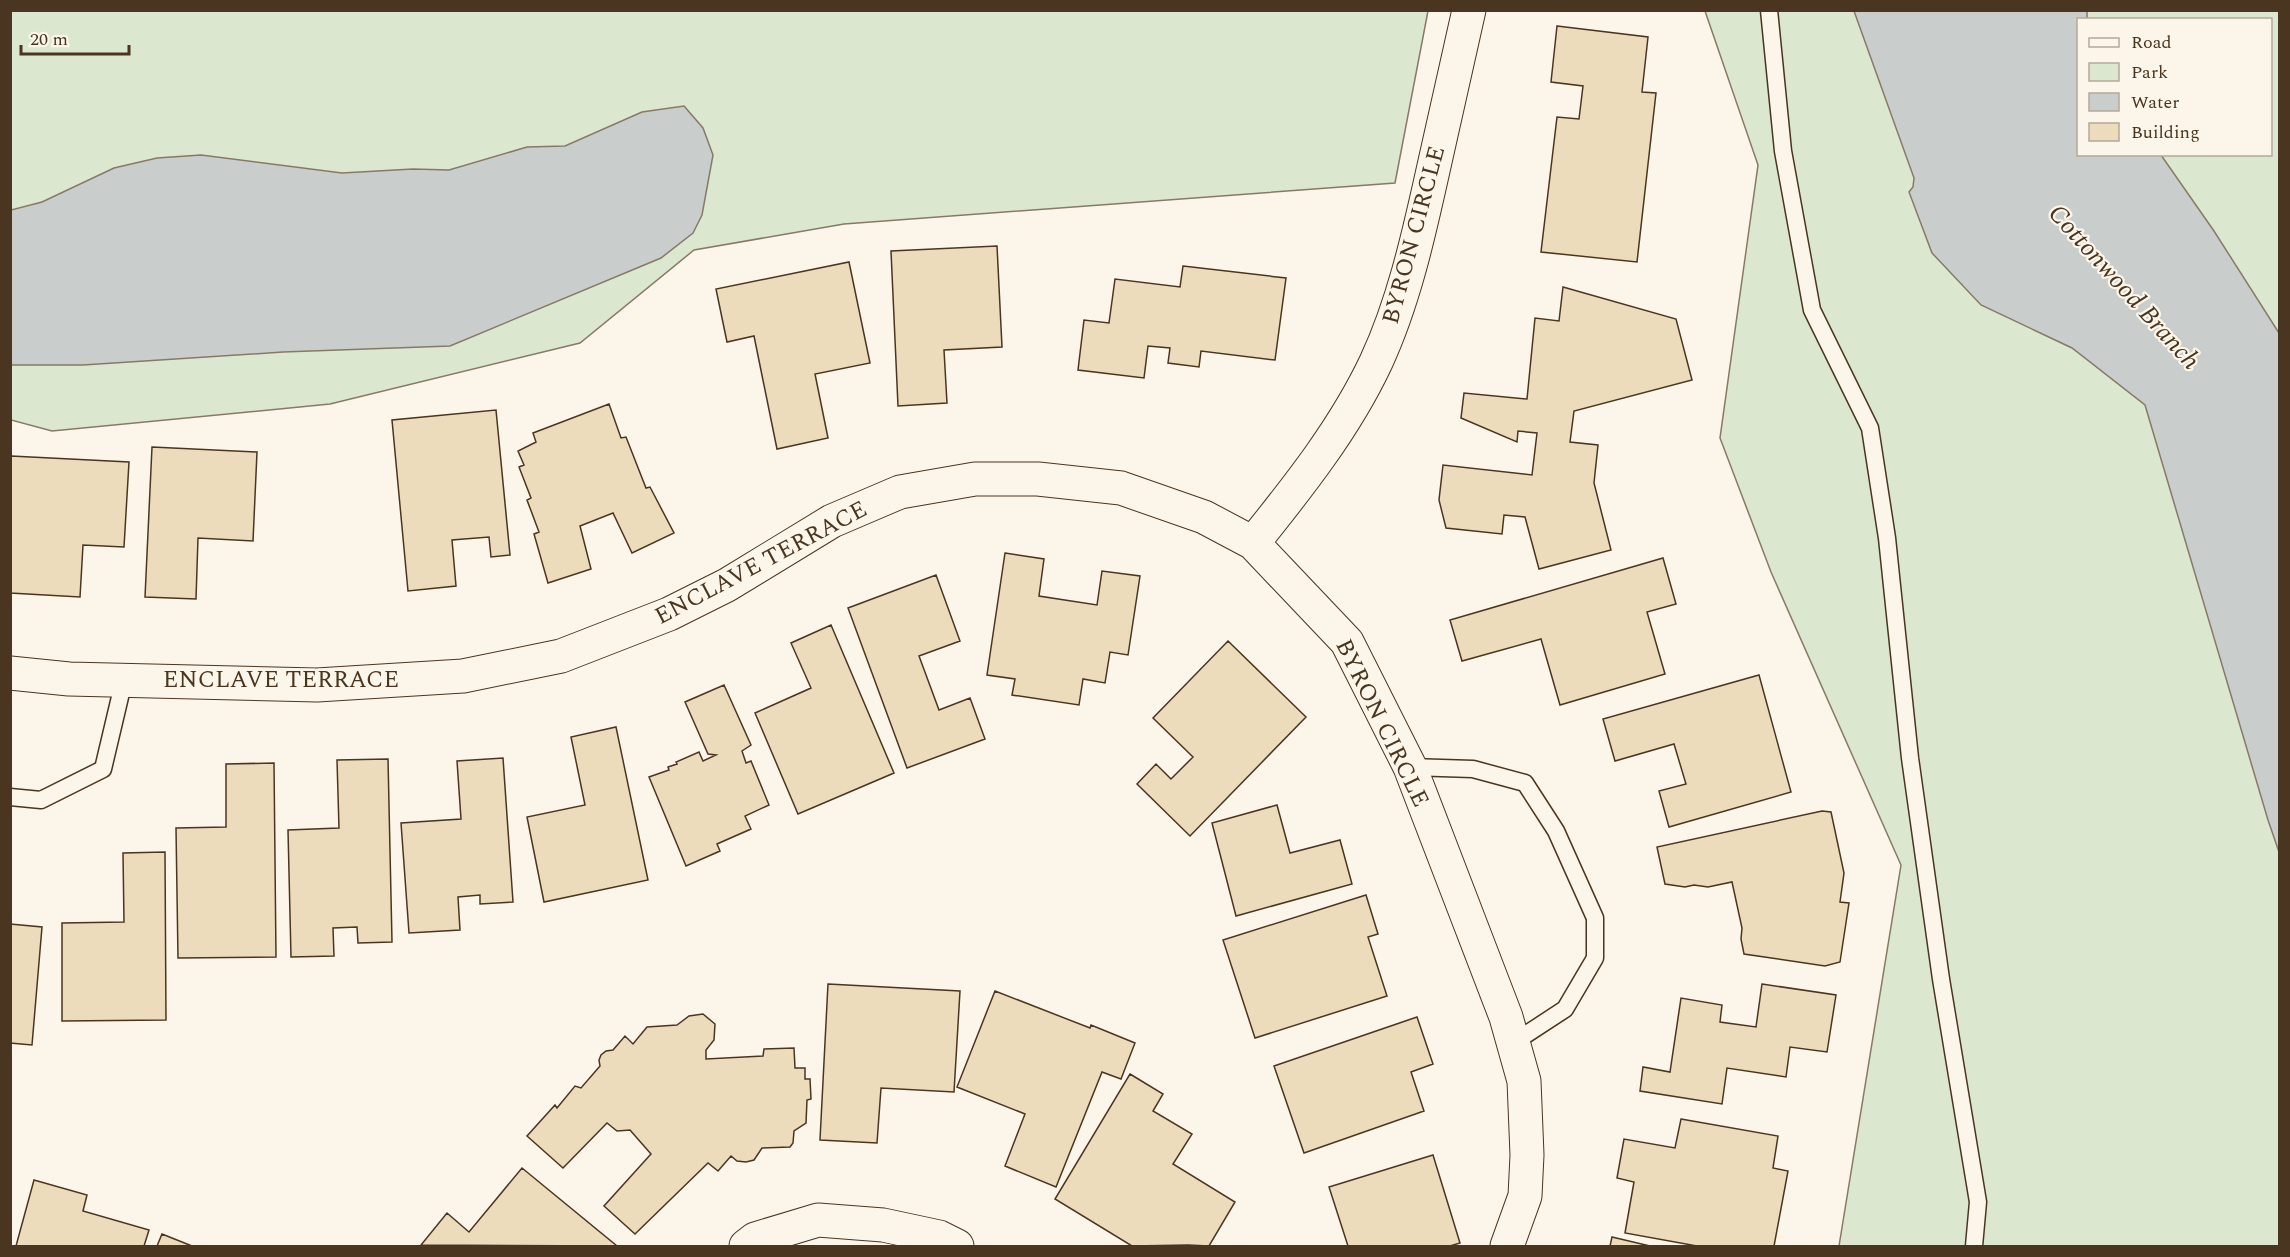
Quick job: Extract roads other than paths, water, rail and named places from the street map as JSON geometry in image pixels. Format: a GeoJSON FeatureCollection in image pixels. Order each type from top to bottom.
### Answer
{"type":"FeatureCollection","features":[{"type":"Feature","properties":{"kind":"street","name":"BYRON CIRCLE"},"geometry":{"type":"LineString","coordinates":[[1469,10],[1419,234],[1395,312],[1376,362],[1349,411],[1294,492],[1253,543],[1347,642],[1410,767],[1502,1006],[1524,1081],[1527,1155],[1525,1196],[1507,1246]]}},
{"type":"Feature","properties":{"kind":"street","name":"ENCLAVE TERRACE"},"geometry":{"type":"LineString","coordinates":[[10,673],[69,679],[329,684],[463,676],[561,656],[669,614],[727,585],[832,520],[900,492],[975,479],[1038,479],[1121,488],[1204,517],[1253,543]]}},
{"type":"Feature","properties":{"kind":"street"},"geometry":{"type":"LineString","coordinates":[[746,1246],[755,1239],[818,1220],[883,1226],[939,1237],[957,1246]]}},
{"type":"Feature","properties":{"kind":"lane"},"geometry":{"type":"LineString","coordinates":[[1769,10],[1784,151],[1812,310],[1870,428],[1887,538],[1910,759],[1941,979],[1978,1202],[1974,1246]]}},
{"type":"Feature","properties":{"kind":"lane"},"geometry":{"type":"LineString","coordinates":[[10,797],[41,800],[103,769],[124,680]]}},
{"type":"Feature","properties":{"kind":"lane"},"geometry":{"type":"LineString","coordinates":[[1410,767],[1473,769],[1525,783],[1556,831],[1595,918],[1595,958],[1565,1009],[1513,1044]]}},
{"type":"Feature","properties":{"kind":"water","name":"Cottonwood Branch"},"geometry":{"type":"Polygon","coordinates":[[[1854,11],[2087,11],[2087,18],[2077,18],[2077,156],[2162,156],[2214,231],[2279,333],[2279,852],[2145,405],[2072,348],[1981,305],[1932,253],[1909,192],[1913,187],[1914,178],[1854,11]]]}},
{"type":"Feature","properties":{"kind":"water"},"geometry":{"type":"Polygon","coordinates":[[[684,106],[703,128],[713,155],[702,215],[693,233],[661,258],[450,346],[283,352],[83,365],[11,365],[11,210],[42,202],[114,168],[157,158],[201,155],[342,173],[413,169],[449,170],[527,147],[565,146],[642,112],[684,106]]]}}]}
